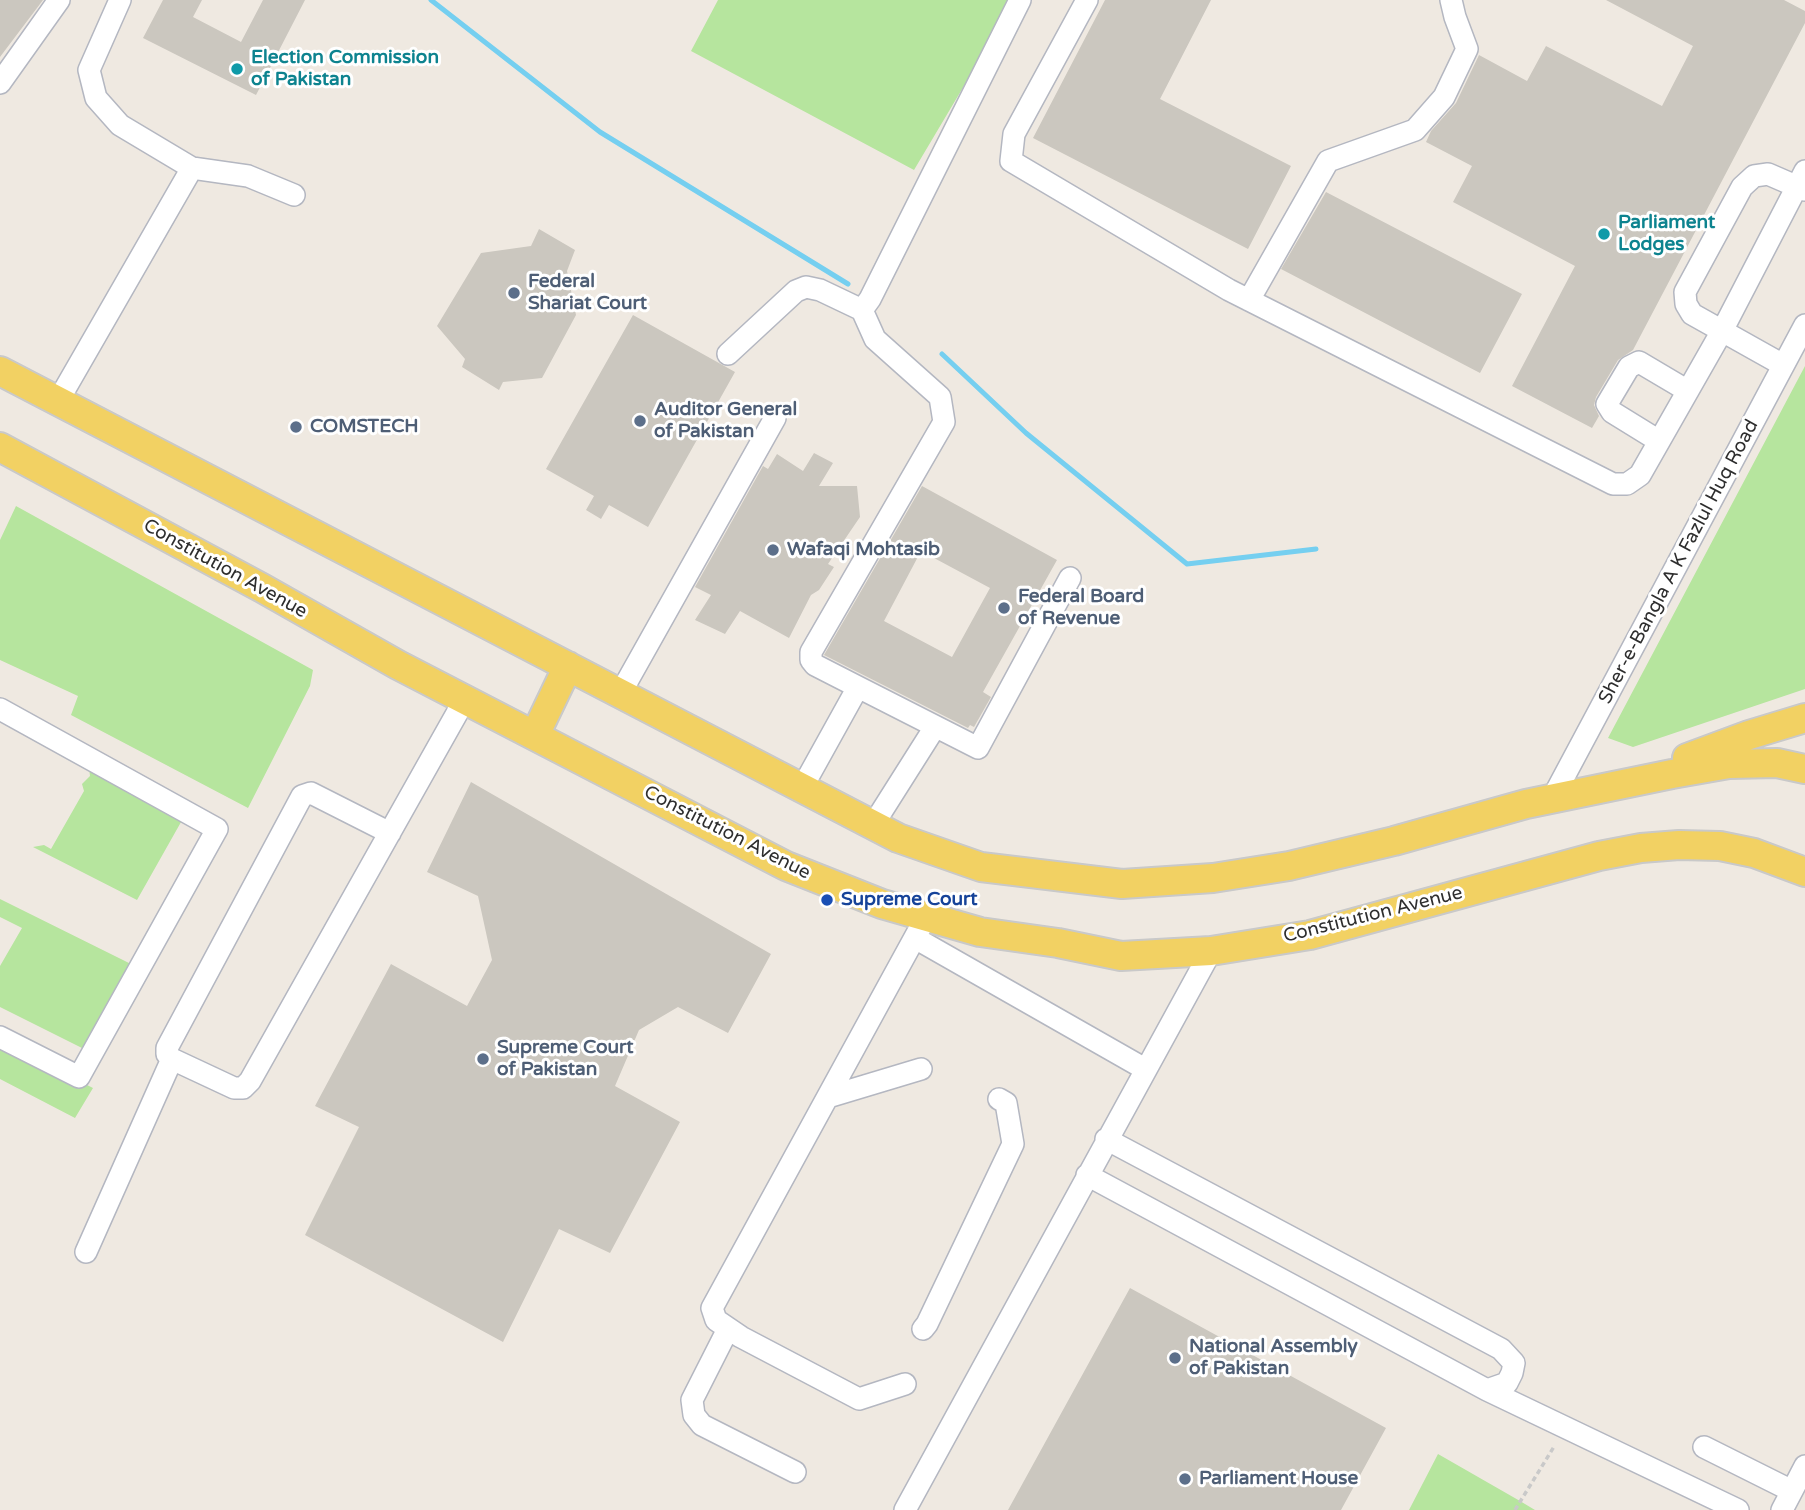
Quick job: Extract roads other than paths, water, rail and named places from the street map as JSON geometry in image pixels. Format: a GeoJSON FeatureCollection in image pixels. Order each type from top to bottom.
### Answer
{"type":"FeatureCollection","features":[{"type":"Feature","properties":{"kind":"main road"},"geometry":{"type":"LineString","coordinates":[[0,371],[898,838],[981,867],[1122,884],[1213,878],[1289,866],[1552,799],[1729,764],[1777,763],[1805,769]]}},
{"type":"Feature","properties":{"kind":"main road","name":"Constitution Avenue"},"geometry":{"type":"LineString","coordinates":[[2,453],[786,866],[883,904],[921,928],[980,932],[1058,943],[1121,956],[1211,951],[1310,935],[1528,875],[1641,848],[1720,846],[1755,853],[1805,872]]}},
{"type":"Feature","properties":{"kind":"main road"},"geometry":{"type":"LineString","coordinates":[[535,735],[568,666]]}},
{"type":"Feature","properties":{"kind":"main road"},"geometry":{"type":"LineString","coordinates":[[1637,782],[1682,760],[1805,718]]}},
{"type":"Feature","properties":{"kind":"street"},"geometry":{"type":"LineString","coordinates":[[0,83],[59,0]]}},
{"type":"Feature","properties":{"kind":"street"},"geometry":{"type":"LineString","coordinates":[[120,0],[89,71],[96,98],[120,125],[192,168],[248,176],[294,195]]}},
{"type":"Feature","properties":{"kind":"street"},"geometry":{"type":"LineString","coordinates":[[862,310],[870,299],[1020,0]]}},
{"type":"Feature","properties":{"kind":"street"},"geometry":{"type":"LineString","coordinates":[[1087,0],[1014,134],[1011,161],[1249,300],[1613,484],[1627,484],[1640,475],[1722,331],[1803,182],[1768,174],[1755,176],[1742,187],[1685,292],[1686,304],[1692,314],[1722,331],[1783,365]]}},
{"type":"Feature","properties":{"kind":"street"},"geometry":{"type":"LineString","coordinates":[[1249,300],[1328,161],[1415,130],[1444,97],[1467,50],[1451,0]]}},
{"type":"Feature","properties":{"kind":"street"},"geometry":{"type":"LineString","coordinates":[[58,401],[192,168]]}},
{"type":"Feature","properties":{"kind":"street"},"geometry":{"type":"LineString","coordinates":[[729,354],[796,291],[806,287],[820,290],[862,310],[876,339],[940,397],[944,422],[811,652],[811,660],[815,665],[978,748],[1070,578]]}},
{"type":"Feature","properties":{"kind":"street","name":"Sher-e-Bangla A K Fazlul Huq Road"},"geometry":{"type":"LineString","coordinates":[[1552,799],[1805,324]]}},
{"type":"Feature","properties":{"kind":"street"},"geometry":{"type":"LineString","coordinates":[[1660,440],[1612,412],[1607,404],[1629,367],[1639,362],[1688,391]]}},
{"type":"Feature","properties":{"kind":"street"},"geometry":{"type":"LineString","coordinates":[[620,694],[775,418]]}},
{"type":"Feature","properties":{"kind":"street"},"geometry":{"type":"LineString","coordinates":[[802,788],[858,687]]}},
{"type":"Feature","properties":{"kind":"street"},"geometry":{"type":"LineString","coordinates":[[390,832],[311,793],[302,796],[167,1048],[167,1054],[172,1059],[234,1088],[243,1088],[250,1081],[465,699]]}},
{"type":"Feature","properties":{"kind":"street"},"geometry":{"type":"LineString","coordinates":[[0,709],[216,828],[79,1077],[0,1037]]}},
{"type":"Feature","properties":{"kind":"street"},"geometry":{"type":"LineString","coordinates":[[873,825],[935,727]]}},
{"type":"Feature","properties":{"kind":"street"},"geometry":{"type":"LineString","coordinates":[[905,1384],[859,1399],[728,1329],[716,1320],[712,1308],[921,928],[1145,1069]]}},
{"type":"Feature","properties":{"kind":"street"},"geometry":{"type":"LineString","coordinates":[[905,1510],[1211,951]]}},
{"type":"Feature","properties":{"kind":"street"},"geometry":{"type":"LineString","coordinates":[[86,1252],[172,1059]]}},
{"type":"Feature","properties":{"kind":"street"},"geometry":{"type":"LineString","coordinates":[[828,1097],[921,1069]]}},
{"type":"Feature","properties":{"kind":"street"},"geometry":{"type":"LineString","coordinates":[[923,1329],[1013,1144],[1006,1103],[999,1099]]}},
{"type":"Feature","properties":{"kind":"street"},"geometry":{"type":"LineString","coordinates":[[1107,1139],[1501,1349],[1514,1363],[1512,1373],[1507,1382],[1487,1390]]}},
{"type":"Feature","properties":{"kind":"street"},"geometry":{"type":"LineString","coordinates":[[1087,1175],[1487,1390],[1738,1510]]}},
{"type":"Feature","properties":{"kind":"street"},"geometry":{"type":"LineString","coordinates":[[728,1329],[692,1400],[694,1415],[702,1425],[795,1472]]}},
{"type":"Feature","properties":{"kind":"street"},"geometry":{"type":"LineString","coordinates":[[1704,1447],[1787,1501],[1805,1466]]}},
{"type":"Feature","properties":{"kind":"waterway"},"geometry":{"type":"LineString","coordinates":[[431,0],[600,132],[848,284]]}},
{"type":"Feature","properties":{"kind":"waterway"},"geometry":{"type":"LineString","coordinates":[[942,354],[1026,433],[1187,564],[1316,549]]}},
{"type":"Feature","properties":{"kind":"place","name":"Election Commission of Pakistan"},"geometry":{"type":"Point","coordinates":[237,69]}},
{"type":"Feature","properties":{"kind":"place","name":"Parliament Lodges"},"geometry":{"type":"Point","coordinates":[1604,234]}},
{"type":"Feature","properties":{"kind":"place","name":"Federal Shariat Court"},"geometry":{"type":"Point","coordinates":[514,293]}},
{"type":"Feature","properties":{"kind":"place","name":"Auditor General of Pakistan"},"geometry":{"type":"Point","coordinates":[640,421]}},
{"type":"Feature","properties":{"kind":"place","name":"COMSTECH"},"geometry":{"type":"Point","coordinates":[296,427]}},
{"type":"Feature","properties":{"kind":"place","name":"Wafaqi Mohtasib"},"geometry":{"type":"Point","coordinates":[773,550]}},
{"type":"Feature","properties":{"kind":"place","name":"Federal Board of Revenue"},"geometry":{"type":"Point","coordinates":[1004,608]}},
{"type":"Feature","properties":{"kind":"place","name":"Supreme Court"},"geometry":{"type":"Point","coordinates":[827,900]}},
{"type":"Feature","properties":{"kind":"place","name":"Supreme Court of Pakistan"},"geometry":{"type":"Point","coordinates":[483,1059]}},
{"type":"Feature","properties":{"kind":"place","name":"National Assembly of Pakistan"},"geometry":{"type":"Point","coordinates":[1175,1358]}},
{"type":"Feature","properties":{"kind":"place","name":"Parliament House"},"geometry":{"type":"Point","coordinates":[1185,1479]}}]}
